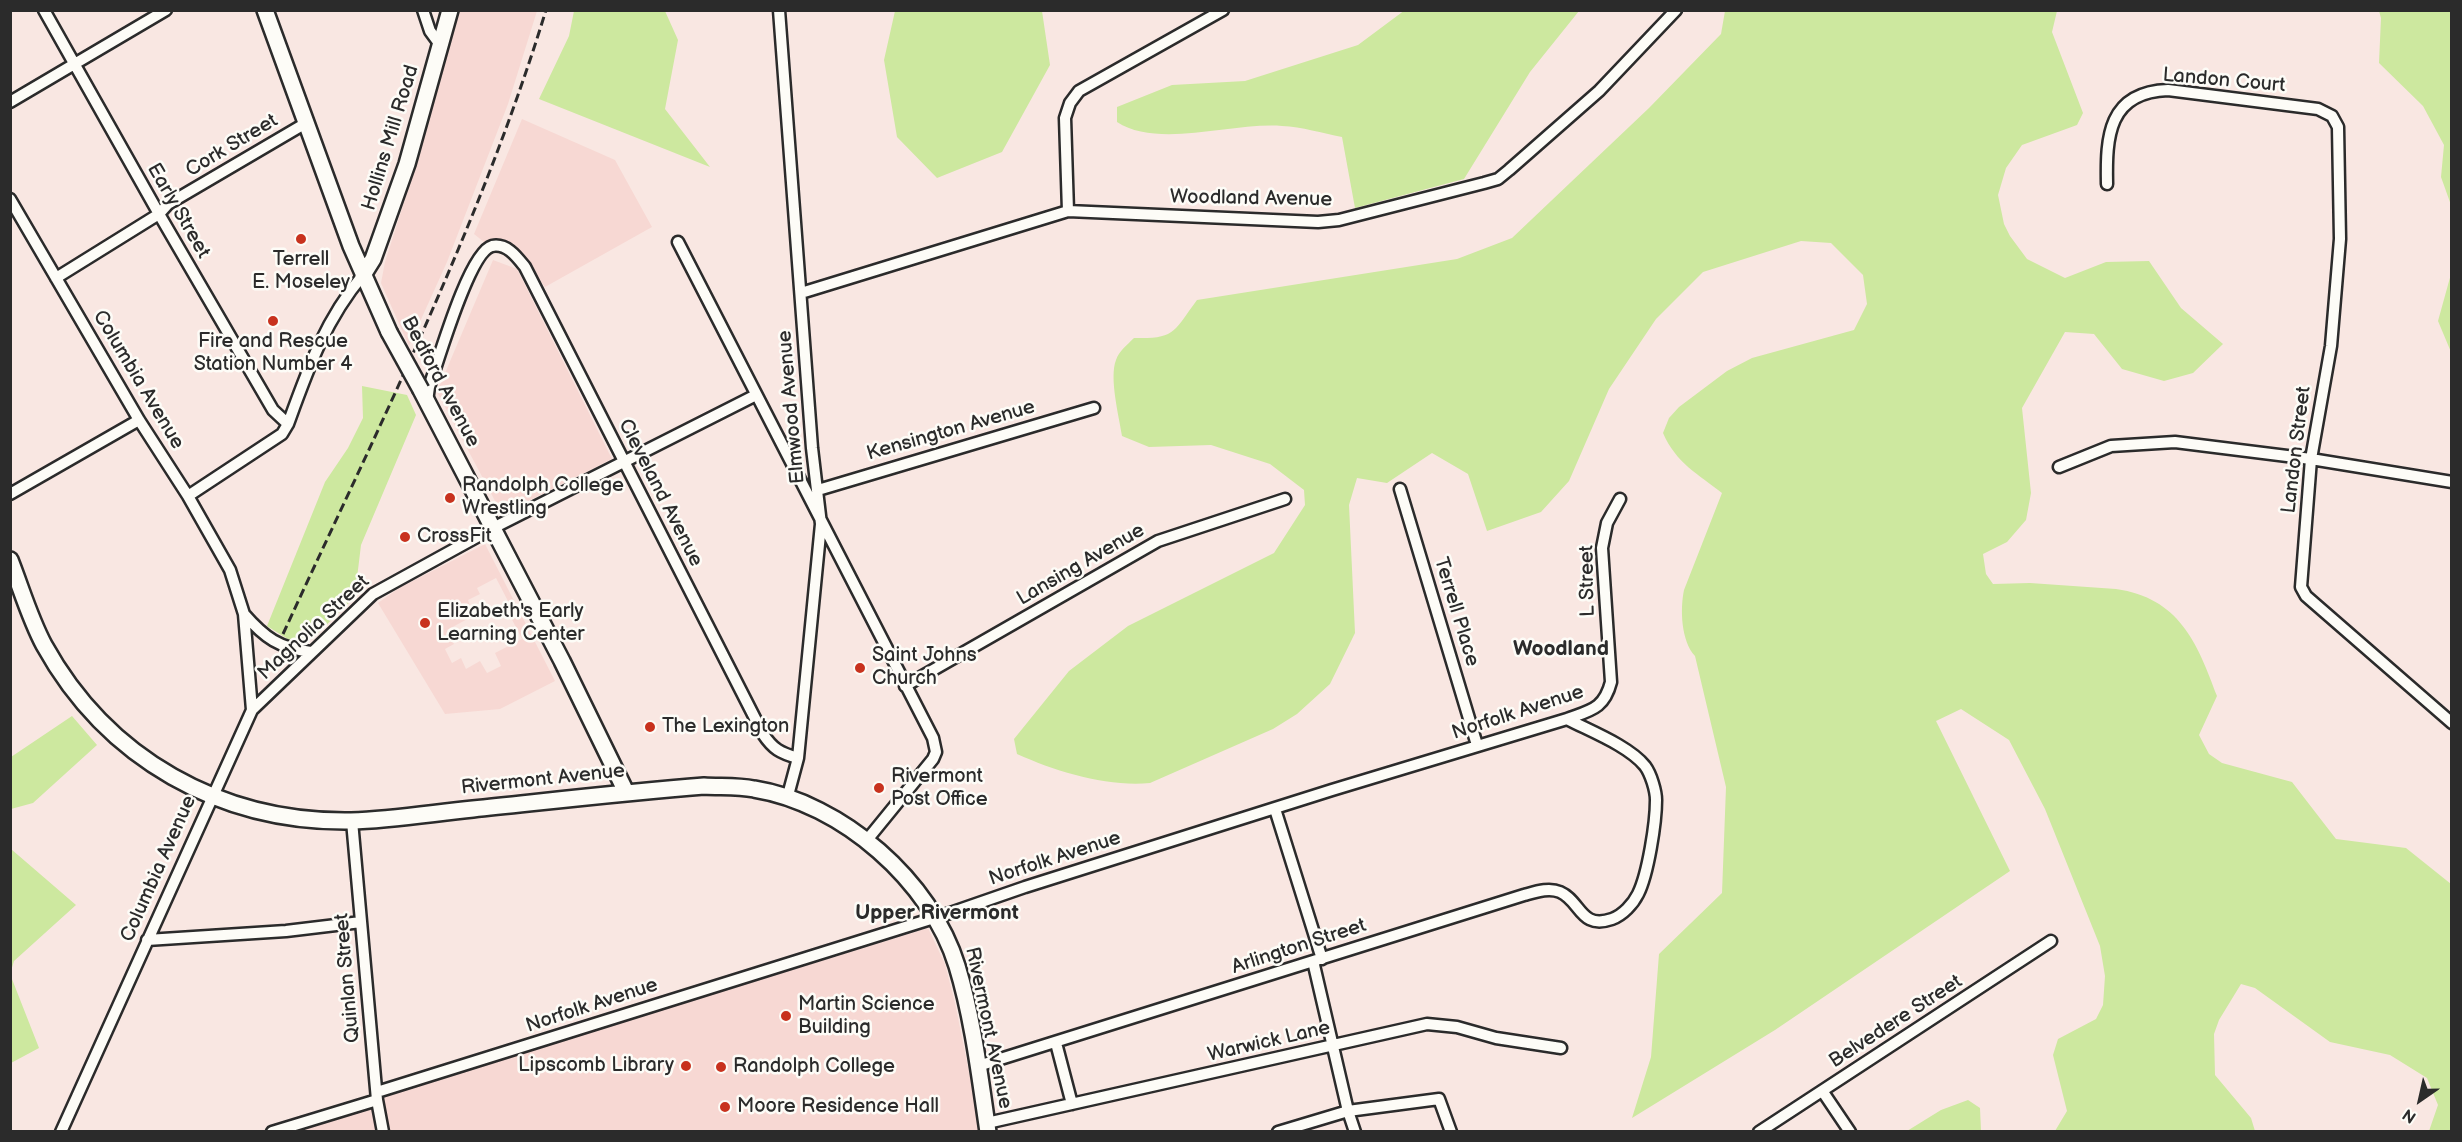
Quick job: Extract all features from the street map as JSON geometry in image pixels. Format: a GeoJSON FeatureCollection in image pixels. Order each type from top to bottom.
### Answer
{"type":"FeatureCollection","features":[{"type":"Feature","properties":{"kind":"main road","name":"Bedford Avenue"},"geometry":{"type":"LineString","coordinates":[[265,10],[363,275],[389,332],[562,661],[626,792]]}},
{"type":"Feature","properties":{"kind":"main road","name":"Hollins Mill Road"},"geometry":{"type":"LineString","coordinates":[[363,275],[373,259],[407,164],[450,10]]}},
{"type":"Feature","properties":{"kind":"main road","name":"Rivermont Avenue"},"geometry":{"type":"LineString","coordinates":[[10,560],[43,643],[74,690],[92,711],[132,751],[158,769],[212,797],[252,810],[277,816],[352,821],[704,786],[755,789],[788,798],[830,817],[867,840],[908,880],[936,918],[957,966],[978,1066],[987,1127]]}},
{"type":"Feature","properties":{"kind":"street","name":"Early Street"},"geometry":{"type":"LineString","coordinates":[[44,10],[273,410],[288,424]]}},
{"type":"Feature","properties":{"kind":"street"},"geometry":{"type":"LineString","coordinates":[[423,10],[430,31],[441,46]]}},
{"type":"Feature","properties":{"kind":"street","name":"Elmwood Avenue"},"geometry":{"type":"LineString","coordinates":[[778,10],[812,448],[821,524],[798,758],[788,798]]}},
{"type":"Feature","properties":{"kind":"street"},"geometry":{"type":"LineString","coordinates":[[1068,211],[1065,118],[1070,103],[1079,91],[1223,10]]}},
{"type":"Feature","properties":{"kind":"street","name":"Woodland Avenue"},"geometry":{"type":"LineString","coordinates":[[801,293],[1068,211],[1318,222],[1339,220],[1484,183],[1498,178],[1509,170],[1599,91],[1676,10]]}},
{"type":"Feature","properties":{"kind":"street"},"geometry":{"type":"LineString","coordinates":[[10,102],[165,11]]}},
{"type":"Feature","properties":{"kind":"street","name":"Landon Court"},"geometry":{"type":"LineString","coordinates":[[2107,184],[2106,147],[2114,120],[2125,106],[2149,93],[2168,90],[2244,99],[2318,109],[2332,116]]}},
{"type":"Feature","properties":{"kind":"street","name":"Landon Street"},"geometry":{"type":"LineString","coordinates":[[2332,116],[2338,127],[2340,239],[2331,346],[2311,459],[2301,587],[2451,723]]}},
{"type":"Feature","properties":{"kind":"street","name":"Cork Street"},"geometry":{"type":"LineString","coordinates":[[56,278],[159,214],[168,204],[306,123]]}},
{"type":"Feature","properties":{"kind":"street","name":"Columbia Avenue"},"geometry":{"type":"LineString","coordinates":[[10,199],[230,570],[244,614],[252,710],[61,1131]]}},
{"type":"Feature","properties":{"kind":"street"},"geometry":{"type":"LineString","coordinates":[[678,242],[933,738],[936,752],[927,768],[867,840]]}},
{"type":"Feature","properties":{"kind":"street","name":"Cleveland Avenue"},"geometry":{"type":"LineString","coordinates":[[424,395],[429,387],[466,280],[481,254],[490,246],[502,246],[514,254],[525,267],[763,734],[771,747],[781,754],[798,758]]}},
{"type":"Feature","properties":{"kind":"street"},"geometry":{"type":"LineString","coordinates":[[188,496],[282,434],[288,424],[314,350],[346,296],[363,275]]}},
{"type":"Feature","properties":{"kind":"street","name":"Magnolia Street"},"geometry":{"type":"LineString","coordinates":[[252,710],[373,594],[493,528],[756,395]]}},
{"type":"Feature","properties":{"kind":"street","name":"Kensington Avenue"},"geometry":{"type":"LineString","coordinates":[[818,490],[1094,408]]}},
{"type":"Feature","properties":{"kind":"street"},"geometry":{"type":"LineString","coordinates":[[10,494],[139,420]]}},
{"type":"Feature","properties":{"kind":"street"},"geometry":{"type":"LineString","coordinates":[[2059,466],[2110,447],[2175,442],[2311,459],[2451,482]]}},
{"type":"Feature","properties":{"kind":"street","name":"Terrell Place"},"geometry":{"type":"LineString","coordinates":[[1400,489],[1477,745]]}},
{"type":"Feature","properties":{"kind":"street","name":"Lansing Avenue"},"geometry":{"type":"LineString","coordinates":[[905,686],[1158,541],[1285,499]]}},
{"type":"Feature","properties":{"kind":"street","name":"L Street"},"geometry":{"type":"LineString","coordinates":[[1604,700],[1611,682],[1602,548],[1607,523],[1620,499]]}},
{"type":"Feature","properties":{"kind":"street","name":"Columbia Avenue"},"geometry":{"type":"LineString","coordinates":[[244,614],[274,642],[292,650],[311,652]]}},
{"type":"Feature","properties":{"kind":"street","name":"Norfolk Avenue"},"geometry":{"type":"LineString","coordinates":[[272,1131],[936,918],[1025,887],[1477,745],[1567,719],[1596,708],[1604,700]]}},
{"type":"Feature","properties":{"kind":"street","name":"Arlington Street"},"geometry":{"type":"LineString","coordinates":[[978,1066],[1544,890],[1559,892],[1589,920],[1599,922],[1623,914],[1638,895],[1653,830],[1657,798],[1646,766],[1632,754],[1567,719]]}},
{"type":"Feature","properties":{"kind":"street"},"geometry":{"type":"LineString","coordinates":[[1275,809],[1318,960],[1333,1046],[1355,1131]]}},
{"type":"Feature","properties":{"kind":"street","name":"Quinlan Street"},"geometry":{"type":"LineString","coordinates":[[352,821],[382,1131]]}},
{"type":"Feature","properties":{"kind":"street"},"geometry":{"type":"LineString","coordinates":[[147,940],[286,931],[361,922]]}},
{"type":"Feature","properties":{"kind":"street","name":"Belvedere Street"},"geometry":{"type":"LineString","coordinates":[[1759,1131],[1823,1092],[2051,941]]}},
{"type":"Feature","properties":{"kind":"street","name":"Warwick Lane"},"geometry":{"type":"LineString","coordinates":[[987,1127],[1072,1104],[1427,1024],[1457,1027],[1496,1038],[1561,1048]]}},
{"type":"Feature","properties":{"kind":"street"},"geometry":{"type":"LineString","coordinates":[[1056,1042],[1072,1104]]}},
{"type":"Feature","properties":{"kind":"street"},"geometry":{"type":"LineString","coordinates":[[1823,1092],[1850,1131]]}},
{"type":"Feature","properties":{"kind":"street"},"geometry":{"type":"LineString","coordinates":[[1278,1131],[1348,1111],[1439,1099],[1451,1131]]}},
{"type":"Feature","properties":{"kind":"shaded area"},"geometry":{"type":"Polygon","coordinates":[[[458,11],[537,11],[508,104],[447,262],[409,346],[381,283],[385,262],[413,174],[458,11]]]}},
{"type":"Feature","properties":{"kind":"shaded area"},"geometry":{"type":"Polygon","coordinates":[[[522,119],[615,160],[652,227],[545,287],[509,241],[484,242],[474,234],[522,119]]]}},
{"type":"Feature","properties":{"kind":"shaded area"},"geometry":{"type":"Polygon","coordinates":[[[493,260],[517,269],[612,459],[502,514],[437,392],[493,260]]]}},
{"type":"Feature","properties":{"kind":"shaded area","name":"Elizabeth's Early Learning Center"},"geometry":{"type":"Polygon","coordinates":[[[485,544],[555,681],[500,709],[445,714],[378,603],[399,588],[485,544]],[[496,578],[477,588],[480,594],[468,600],[473,616],[447,630],[454,644],[445,649],[452,663],[461,658],[466,669],[480,661],[487,673],[501,666],[495,653],[522,639],[505,606],[509,603],[496,578]]]}},
{"type":"Feature","properties":{"kind":"shaded area","name":"Randolph College"},"geometry":{"type":"Polygon","coordinates":[[[928,928],[945,964],[981,1131],[267,1132],[928,928]]]}},
{"type":"Feature","properties":{"kind":"green space"},"geometry":{"type":"Polygon","coordinates":[[[1405,10],[1579,11],[1530,72],[1464,179],[1355,208],[1342,137],[1282,126],[1242,127],[1197,133],[1153,133],[1134,130],[1117,122],[1117,107],[1172,85],[1245,81],[1358,45],[1405,10]]]}},
{"type":"Feature","properties":{"kind":"green space"},"geometry":{"type":"Polygon","coordinates":[[[574,11],[665,11],[678,40],[665,109],[710,167],[539,99],[569,36],[574,11]]]}},
{"type":"Feature","properties":{"kind":"green space"},"geometry":{"type":"Polygon","coordinates":[[[895,11],[1042,11],[1050,65],[1002,152],[937,178],[897,137],[884,60],[895,11]]]}},
{"type":"Feature","properties":{"kind":"green space"},"geometry":{"type":"Polygon","coordinates":[[[1725,11],[2057,11],[2052,32],[2083,113],[2077,125],[2022,145],[2006,168],[1998,195],[2004,224],[2027,259],[2065,278],[2106,262],[2149,261],[2181,308],[2223,344],[2193,373],[2164,381],[2122,369],[2094,334],[2065,332],[2022,408],[2031,493],[2026,520],[2007,542],[1983,554],[1986,574],[1993,584],[2030,583],[2116,589],[2138,594],[2156,602],[2183,626],[2193,641],[2217,696],[2199,735],[2209,754],[2222,763],[2292,782],[2336,839],[2406,848],[2451,884],[2451,1131],[2429,1131],[2438,1105],[2427,1078],[2390,1055],[2330,1042],[2255,988],[2241,984],[2219,1020],[2214,1034],[2215,1075],[2251,1118],[2255,1131],[2055,1131],[2067,1111],[2053,1055],[2058,1039],[2096,1019],[2103,1005],[2105,976],[2100,946],[2045,809],[2009,740],[1961,709],[1936,721],[2010,871],[1775,1030],[1632,1118],[1651,1057],[1659,954],[1722,893],[1726,787],[1695,656],[1684,634],[1682,606],[1684,590],[1722,493],[1681,460],[1663,433],[1669,418],[1679,407],[1727,371],[1752,358],[1854,330],[1867,304],[1863,275],[1831,243],[1801,241],[1703,272],[1656,319],[1609,389],[1569,481],[1541,512],[1487,531],[1468,474],[1432,453],[1387,483],[1357,478],[1349,505],[1355,633],[1330,684],[1297,714],[1273,729],[1150,783],[1117,783],[1082,777],[1017,754],[1014,739],[1069,671],[1128,626],[1274,553],[1305,505],[1304,490],[1270,464],[1211,445],[1149,447],[1122,436],[1115,397],[1114,368],[1124,348],[1134,338],[1166,335],[1178,326],[1197,300],[1457,259],[1512,238],[1649,108],[1721,34],[1725,11]]]}},
{"type":"Feature","properties":{"kind":"green space"},"geometry":{"type":"Polygon","coordinates":[[[2379,11],[2451,11],[2451,205],[2441,177],[2444,145],[2423,106],[2379,63],[2381,18],[2379,11]]]}},
{"type":"Feature","properties":{"kind":"green space"},"geometry":{"type":"Polygon","coordinates":[[[2451,274],[2451,352],[2438,321],[2451,274]]]}},
{"type":"Feature","properties":{"kind":"green space"},"geometry":{"type":"Polygon","coordinates":[[[362,386],[407,395],[416,415],[361,545],[357,578],[360,592],[314,637],[294,643],[267,626],[325,482],[348,448],[363,418],[362,386]]]}},
{"type":"Feature","properties":{"kind":"green space"},"geometry":{"type":"Polygon","coordinates":[[[72,716],[97,745],[33,803],[11,809],[11,757],[72,716]]]}},
{"type":"Feature","properties":{"kind":"green space"},"geometry":{"type":"Polygon","coordinates":[[[11,849],[76,905],[14,961],[11,971],[11,849]]]}},
{"type":"Feature","properties":{"kind":"green space"},"geometry":{"type":"Polygon","coordinates":[[[10,974],[39,1048],[11,1063],[10,1063],[10,974]]]}},
{"type":"Feature","properties":{"kind":"green space"},"geometry":{"type":"Polygon","coordinates":[[[1968,1100],[1980,1108],[1981,1131],[1907,1131],[1941,1110],[1968,1100]]]}},
{"type":"Feature","properties":{"kind":"railway"},"geometry":{"type":"LineString","coordinates":[[283,634],[459,249],[520,90],[546,10]]}},
{"type":"Feature","properties":{"kind":"place","name":"Terrell E. Moseley"},"geometry":{"type":"Point","coordinates":[301,239]}},
{"type":"Feature","properties":{"kind":"place","name":"Fire and Rescue Station Number 4"},"geometry":{"type":"Point","coordinates":[273,321]}},
{"type":"Feature","properties":{"kind":"place","name":"Randolph College Wrestling"},"geometry":{"type":"Point","coordinates":[450,498]}},
{"type":"Feature","properties":{"kind":"place","name":"CrossFit"},"geometry":{"type":"Point","coordinates":[405,537]}},
{"type":"Feature","properties":{"kind":"place","name":"Elizabeth's Early Learning Center"},"geometry":{"type":"Point","coordinates":[425,623]}},
{"type":"Feature","properties":{"kind":"place","name":"Saint Johns Church"},"geometry":{"type":"Point","coordinates":[860,668]}},
{"type":"Feature","properties":{"kind":"place","name":"The Lexington"},"geometry":{"type":"Point","coordinates":[650,727]}},
{"type":"Feature","properties":{"kind":"place","name":"Rivermont Post Office"},"geometry":{"type":"Point","coordinates":[879,788]}},
{"type":"Feature","properties":{"kind":"place","name":"Martin Science Building"},"geometry":{"type":"Point","coordinates":[786,1016]}},
{"type":"Feature","properties":{"kind":"place","name":"Lipscomb Library"},"geometry":{"type":"Point","coordinates":[686,1066]}},
{"type":"Feature","properties":{"kind":"place","name":"Randolph College"},"geometry":{"type":"Point","coordinates":[721,1067]}},
{"type":"Feature","properties":{"kind":"place","name":"Moore Residence Hall"},"geometry":{"type":"Point","coordinates":[725,1107]}},
{"type":"Feature","properties":{"kind":"district","name":"Woodland"},"geometry":{"type":"Point","coordinates":[1561,650]}},
{"type":"Feature","properties":{"kind":"district","name":"Upper Rivermont"},"geometry":{"type":"Point","coordinates":[937,914]}}]}
